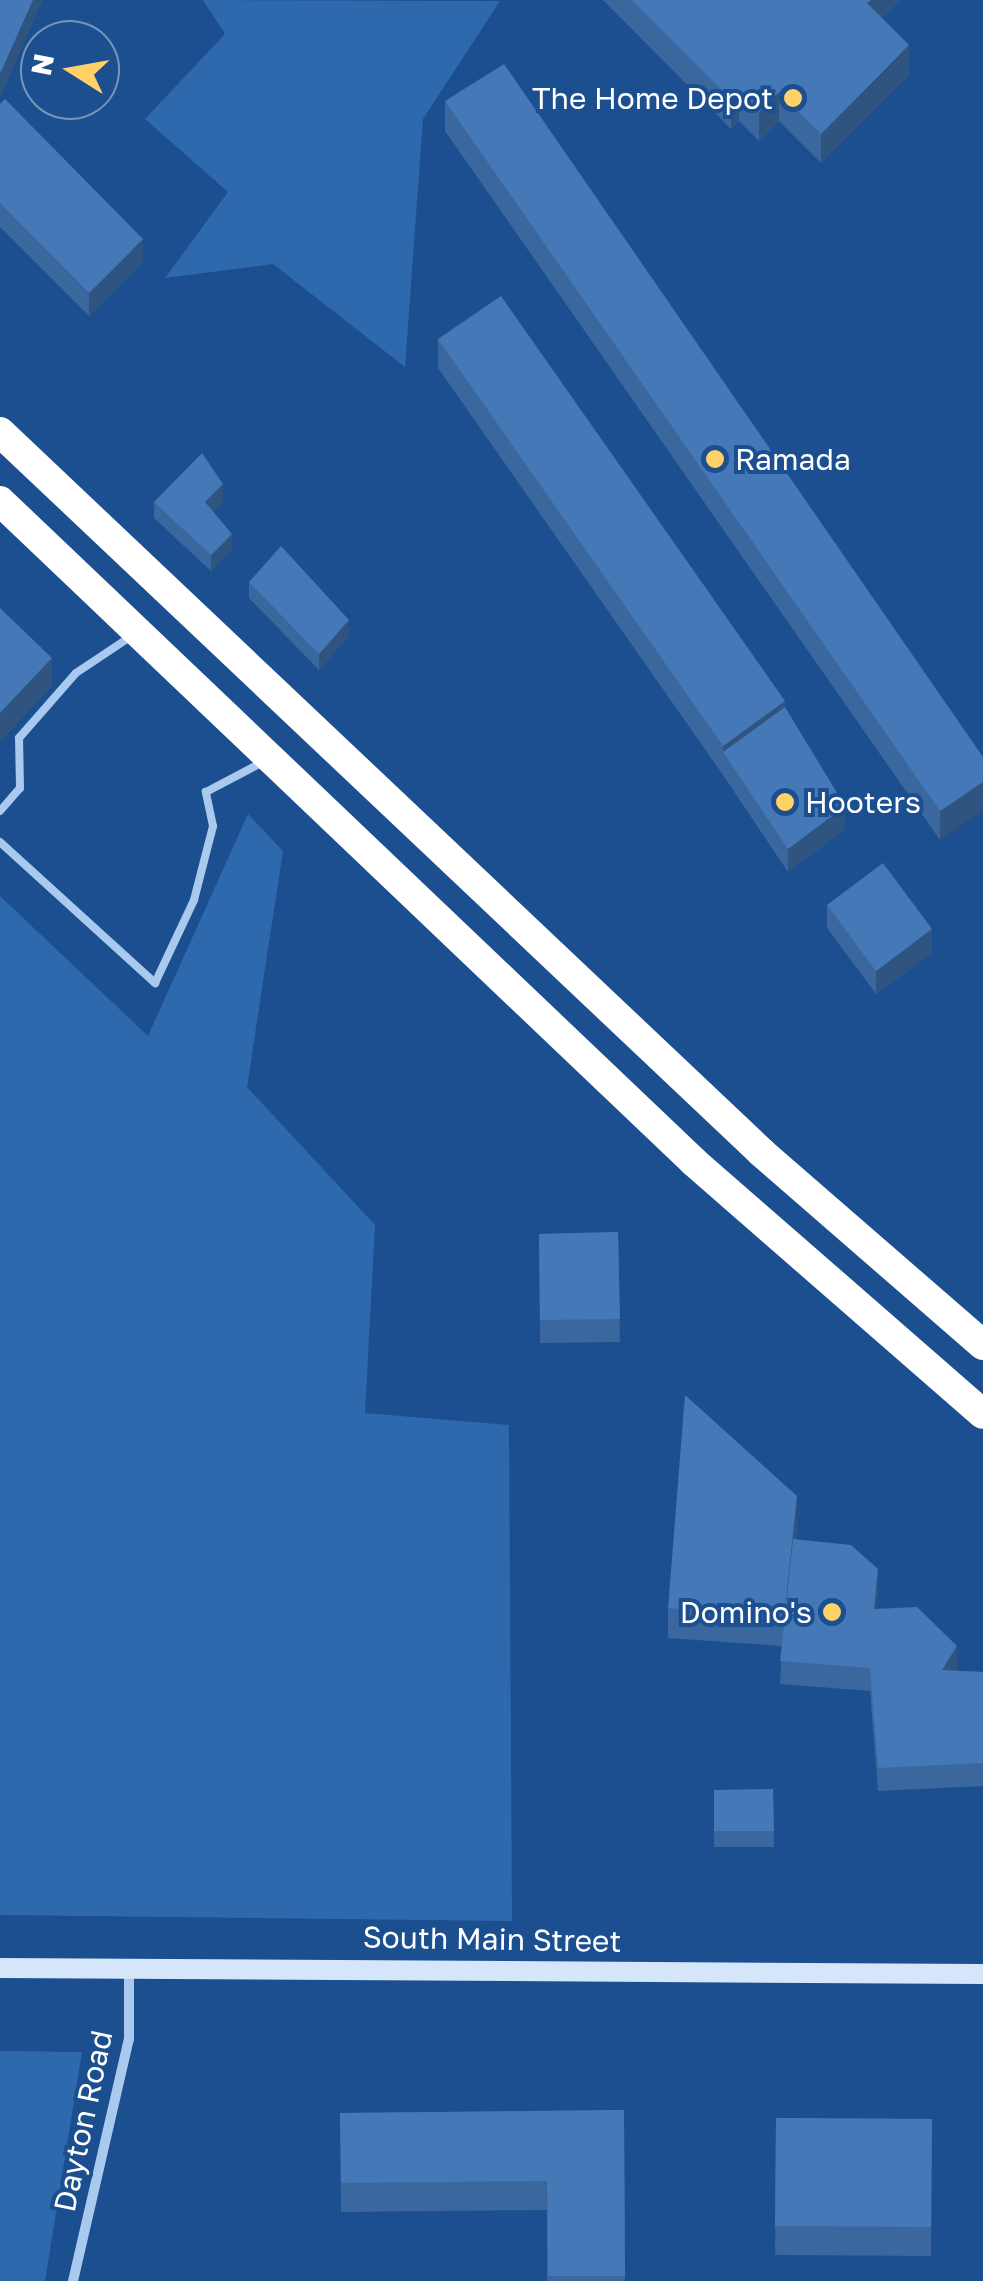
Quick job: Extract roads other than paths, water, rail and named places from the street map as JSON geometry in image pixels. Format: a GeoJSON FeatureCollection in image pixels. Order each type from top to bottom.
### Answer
{"type":"FeatureCollection","features":[{"type":"Feature","properties":{"kind":"highway"},"geometry":{"type":"LineString","coordinates":[[0,432],[761,1152],[983,1345]]}},
{"type":"Feature","properties":{"kind":"highway"},"geometry":{"type":"LineString","coordinates":[[0,502],[694,1162],[983,1414]]}},
{"type":"Feature","properties":{"kind":"street","name":"South Main Street"},"geometry":{"type":"LineString","coordinates":[[0,1968],[983,1974]]}},
{"type":"Feature","properties":{"kind":"street","name":"Dayton Road"},"geometry":{"type":"LineString","coordinates":[[73,2281],[129,2040],[129,1969]]}},
{"type":"Feature","properties":{"kind":"lane"},"geometry":{"type":"LineString","coordinates":[[0,811],[20,788],[19,738],[76,673],[137,633]]}},
{"type":"Feature","properties":{"kind":"lane"},"geometry":{"type":"LineString","coordinates":[[0,842],[154,983],[194,900],[213,826],[206,792],[269,759]]}},
{"type":"Feature","properties":{"kind":"place","name":"The Home Depot"},"geometry":{"type":"Point","coordinates":[793,98]}},
{"type":"Feature","properties":{"kind":"place","name":"Ramada"},"geometry":{"type":"Point","coordinates":[715,459]}},
{"type":"Feature","properties":{"kind":"place","name":"Hooters"},"geometry":{"type":"Point","coordinates":[785,802]}},
{"type":"Feature","properties":{"kind":"place","name":"Domino's"},"geometry":{"type":"Point","coordinates":[832,1612]}}]}
